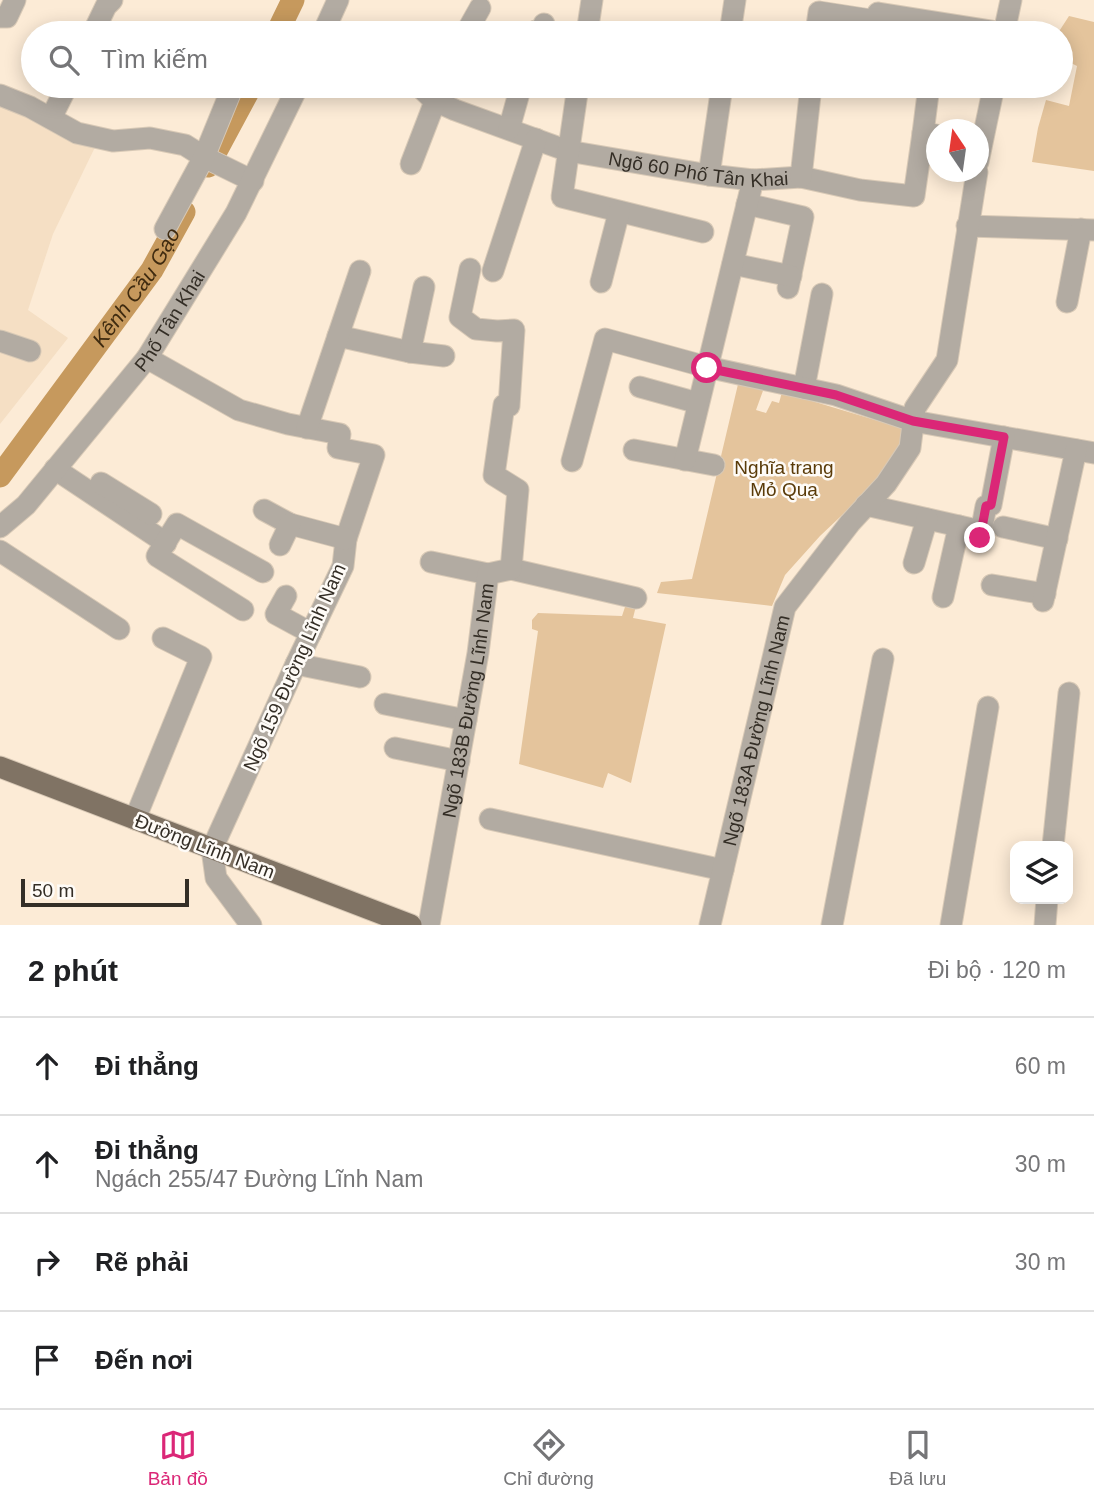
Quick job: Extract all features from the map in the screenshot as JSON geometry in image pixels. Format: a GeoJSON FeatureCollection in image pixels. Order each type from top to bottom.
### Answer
{"type":"FeatureCollection","features":[{"type":"Feature","properties":{"kind":"main road","name":"Đường Lĩnh Nam"},"geometry":{"type":"LineString","coordinates":[[0,767],[411,925]]}},
{"type":"Feature","properties":{"kind":"street"},"geometry":{"type":"LineString","coordinates":[[0,17],[7,17],[15,0]]}},
{"type":"Feature","properties":{"kind":"street"},"geometry":{"type":"LineString","coordinates":[[99,21],[112,0]]}},
{"type":"Feature","properties":{"kind":"street"},"geometry":{"type":"LineString","coordinates":[[328,21],[338,0]]}},
{"type":"Feature","properties":{"kind":"street"},"geometry":{"type":"LineString","coordinates":[[589,21],[592,0]]}},
{"type":"Feature","properties":{"kind":"street"},"geometry":{"type":"LineString","coordinates":[[732,21],[735,0]]}},
{"type":"Feature","properties":{"kind":"street"},"geometry":{"type":"LineString","coordinates":[[1007,21],[1011,0]]}},
{"type":"Feature","properties":{"kind":"street"},"geometry":{"type":"LineString","coordinates":[[880,7],[947,21]]}},
{"type":"Feature","properties":{"kind":"street"},"geometry":{"type":"LineString","coordinates":[[473,21],[480,8]]}},
{"type":"Feature","properties":{"kind":"street"},"geometry":{"type":"LineString","coordinates":[[818,21],[819,12],[877,21]]}},
{"type":"Feature","properties":{"kind":"street"},"geometry":{"type":"LineString","coordinates":[[0,94],[78,133],[113,141],[150,138],[185,145],[244,177]]}},
{"type":"Feature","properties":{"kind":"street"},"geometry":{"type":"LineString","coordinates":[[51,118],[61,98]]}},
{"type":"Feature","properties":{"kind":"street"},"geometry":{"type":"LineString","coordinates":[[165,229],[206,158],[228,98]]}},
{"type":"Feature","properties":{"kind":"street","name":"Phố Tân Khai"},"geometry":{"type":"LineString","coordinates":[[0,527],[26,505],[147,358],[236,213],[244,177],[292,98]]}},
{"type":"Feature","properties":{"kind":"street"},"geometry":{"type":"LineString","coordinates":[[411,164],[436,98]]}},
{"type":"Feature","properties":{"kind":"street","name":"Ngõ 60 Phố Tân Khai"},"geometry":{"type":"LineString","coordinates":[[443,98],[455,110],[568,151],[753,180],[801,177],[860,190],[914,196],[926,150]]}},
{"type":"Feature","properties":{"kind":"street"},"geometry":{"type":"LineString","coordinates":[[509,129],[518,98]]}},
{"type":"Feature","properties":{"kind":"street"},"geometry":{"type":"LineString","coordinates":[[576,98],[562,197],[703,232]]}},
{"type":"Feature","properties":{"kind":"street"},"geometry":{"type":"LineString","coordinates":[[709,175],[720,98]]}},
{"type":"Feature","properties":{"kind":"street"},"geometry":{"type":"LineString","coordinates":[[801,177],[810,98]]}},
{"type":"Feature","properties":{"kind":"street"},"geometry":{"type":"LineString","coordinates":[[929,98],[930,119]]}},
{"type":"Feature","properties":{"kind":"street"},"geometry":{"type":"LineString","coordinates":[[985,119],[991,98]]}},
{"type":"Feature","properties":{"kind":"street"},"geometry":{"type":"LineString","coordinates":[[493,271],[536,139]]}},
{"type":"Feature","properties":{"kind":"street"},"geometry":{"type":"LineString","coordinates":[[685,460],[753,180]]}},
{"type":"Feature","properties":{"kind":"street","name":"Ngõ 183A Đường Lĩnh Nam"},"geometry":{"type":"LineString","coordinates":[[710,925],[785,607],[866,505],[886,484],[910,448],[915,408],[947,360],[975,182]]}},
{"type":"Feature","properties":{"kind":"street"},"geometry":{"type":"LineString","coordinates":[[733,264],[789,282],[803,216],[747,204]]}},
{"type":"Feature","properties":{"kind":"street"},"geometry":{"type":"LineString","coordinates":[[601,282],[619,212]]}},
{"type":"Feature","properties":{"kind":"street"},"geometry":{"type":"LineString","coordinates":[[967,226],[1087,229],[1067,302]]}},
{"type":"Feature","properties":{"kind":"street","name":"Ngõ 183B Đường Lĩnh Nam"},"geometry":{"type":"LineString","coordinates":[[429,925],[478,653],[488,574],[511,569],[518,490],[494,475],[504,405],[509,406],[514,330],[476,330],[460,317],[470,269]]}},
{"type":"Feature","properties":{"kind":"street"},"geometry":{"type":"LineString","coordinates":[[147,358],[239,411],[307,428],[360,271]]}},
{"type":"Feature","properties":{"kind":"street"},"geometry":{"type":"LineString","coordinates":[[410,352],[424,287]]}},
{"type":"Feature","properties":{"kind":"street"},"geometry":{"type":"LineString","coordinates":[[804,388],[822,294]]}},
{"type":"Feature","properties":{"kind":"street"},"geometry":{"type":"LineString","coordinates":[[338,336],[410,352],[444,356]]}},
{"type":"Feature","properties":{"kind":"street"},"geometry":{"type":"LineString","coordinates":[[572,461],[605,339],[707,368],[836,395],[913,421],[1085,452],[1057,539],[1044,598],[992,584]]}},
{"type":"Feature","properties":{"kind":"street"},"geometry":{"type":"LineString","coordinates":[[0,341],[30,351]]}},
{"type":"Feature","properties":{"kind":"street"},"geometry":{"type":"LineString","coordinates":[[640,387],[698,403]]}},
{"type":"Feature","properties":{"kind":"street","name":"Ngõ 159 Đường Lĩnh Nam"},"geometry":{"type":"LineString","coordinates":[[212,849],[343,566],[346,539],[374,455],[338,448],[340,434],[307,428]]}},
{"type":"Feature","properties":{"kind":"street"},"geometry":{"type":"LineString","coordinates":[[866,505],[959,526],[981,535],[986,506],[991,505],[1004,437]]}},
{"type":"Feature","properties":{"kind":"street"},"geometry":{"type":"LineString","coordinates":[[634,450],[714,466]]}},
{"type":"Feature","properties":{"kind":"street"},"geometry":{"type":"LineString","coordinates":[[60,464],[151,514]]}},
{"type":"Feature","properties":{"kind":"street"},"geometry":{"type":"LineString","coordinates":[[60,464],[166,543]]}},
{"type":"Feature","properties":{"kind":"street"},"geometry":{"type":"LineString","coordinates":[[264,510],[290,524],[346,539]]}},
{"type":"Feature","properties":{"kind":"street"},"geometry":{"type":"LineString","coordinates":[[914,563],[927,519]]}},
{"type":"Feature","properties":{"kind":"street"},"geometry":{"type":"LineString","coordinates":[[243,610],[157,556],[177,524],[263,572]]}},
{"type":"Feature","properties":{"kind":"street"},"geometry":{"type":"LineString","coordinates":[[280,545],[290,524]]}},
{"type":"Feature","properties":{"kind":"street"},"geometry":{"type":"LineString","coordinates":[[943,597],[959,526]]}},
{"type":"Feature","properties":{"kind":"street"},"geometry":{"type":"LineString","coordinates":[[1003,527],[1057,539]]}},
{"type":"Feature","properties":{"kind":"street"},"geometry":{"type":"LineString","coordinates":[[0,551],[118,629]]}},
{"type":"Feature","properties":{"kind":"street"},"geometry":{"type":"LineString","coordinates":[[431,562],[488,574]]}},
{"type":"Feature","properties":{"kind":"street"},"geometry":{"type":"LineString","coordinates":[[511,569],[636,598]]}},
{"type":"Feature","properties":{"kind":"street"},"geometry":{"type":"LineString","coordinates":[[286,596],[276,614],[311,634]]}},
{"type":"Feature","properties":{"kind":"street"},"geometry":{"type":"LineString","coordinates":[[135,819],[201,657],[163,639]]}},
{"type":"Feature","properties":{"kind":"street"},"geometry":{"type":"LineString","coordinates":[[832,925],[883,659]]}},
{"type":"Feature","properties":{"kind":"street"},"geometry":{"type":"LineString","coordinates":[[296,664],[360,677]]}},
{"type":"Feature","properties":{"kind":"street"},"geometry":{"type":"LineString","coordinates":[[1054,841],[1069,693]]}},
{"type":"Feature","properties":{"kind":"street"},"geometry":{"type":"LineString","coordinates":[[385,704],[466,720]]}},
{"type":"Feature","properties":{"kind":"street"},"geometry":{"type":"LineString","coordinates":[[951,925],[989,707]]}},
{"type":"Feature","properties":{"kind":"street"},"geometry":{"type":"LineString","coordinates":[[395,748],[458,761]]}},
{"type":"Feature","properties":{"kind":"street"},"geometry":{"type":"LineString","coordinates":[[490,819],[723,870]]}},
{"type":"Feature","properties":{"kind":"street"},"geometry":{"type":"LineString","coordinates":[[212,849],[216,878],[251,925]]}},
{"type":"Feature","properties":{"kind":"street"},"geometry":{"type":"LineString","coordinates":[[1045,925],[1047,904]]}},
{"type":"Feature","properties":{"kind":"shaded area"},"geometry":{"type":"Polygon","coordinates":[[[0,102],[98,141],[53,234],[28,310],[68,338],[0,424],[0,102]]]}},
{"type":"Feature","properties":{"kind":"green space"},"geometry":{"type":"Polygon","coordinates":[[[1069,16],[1094,22],[1094,171],[1032,162],[1046,100],[1069,106],[1071,98],[1073,98],[1077,66],[1073,64],[1073,21],[1066,21],[1069,16]]]}},
{"type":"Feature","properties":{"kind":"green space","name":"Nghĩa trang Mỏ Quạ"},"geometry":{"type":"Polygon","coordinates":[[[739,380],[764,388],[756,410],[766,413],[772,401],[779,403],[782,392],[905,429],[900,455],[785,575],[772,606],[657,593],[661,582],[692,579],[739,380]]]}},
{"type":"Feature","properties":{"kind":"green space"},"geometry":{"type":"Polygon","coordinates":[[[627,601],[637,602],[633,618],[666,624],[631,783],[608,773],[603,788],[519,764],[538,631],[532,629],[532,620],[538,613],[622,616],[627,601]]]}},
{"type":"Feature","properties":{"kind":"waterway","name":"Kênh Cầu Gạo"},"geometry":{"type":"LineString","coordinates":[[283,21],[293,0]]}},
{"type":"Feature","properties":{"kind":"waterway","name":"Kênh Cầu Gạo"},"geometry":{"type":"LineString","coordinates":[[208,166],[245,98]]}},
{"type":"Feature","properties":{"kind":"waterway","name":"Kênh Cầu Gạo"},"geometry":{"type":"LineString","coordinates":[[0,476],[152,270],[184,212]]}},
{"type":"Feature","properties":{"kind":"route"},"geometry":{"type":"LineString","coordinates":[[707,368],[836,395],[913,421],[1004,437],[991,505],[986,506],[980,538]]}}]}
